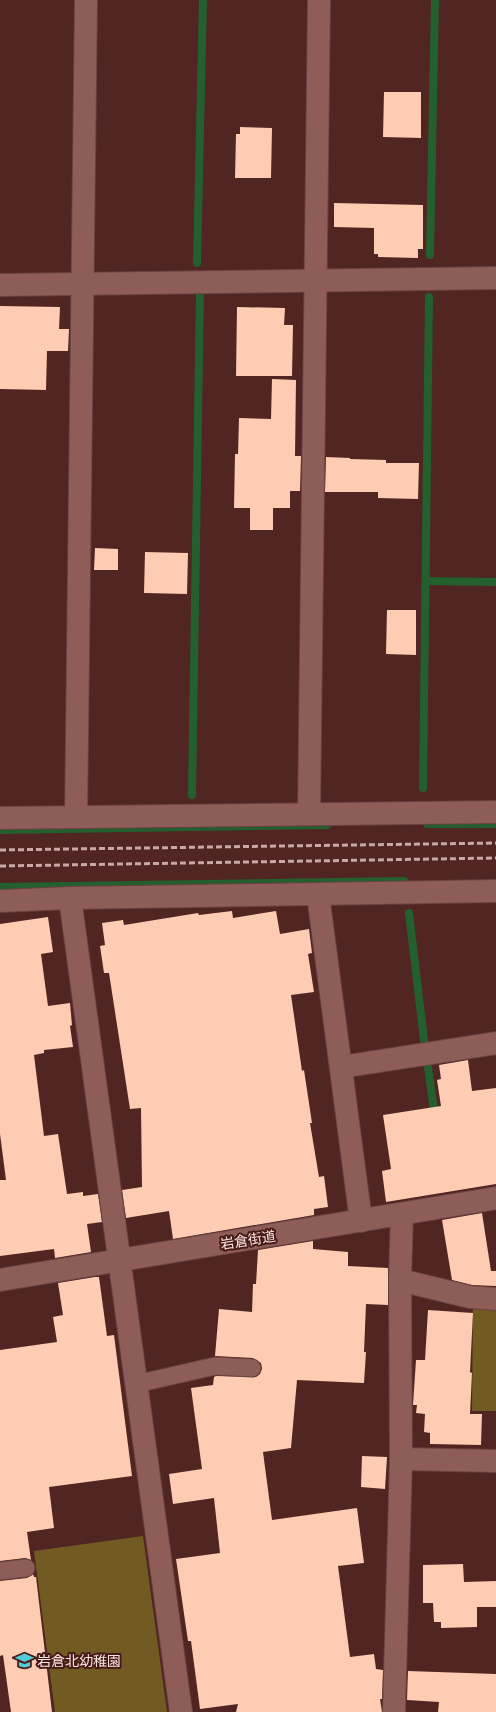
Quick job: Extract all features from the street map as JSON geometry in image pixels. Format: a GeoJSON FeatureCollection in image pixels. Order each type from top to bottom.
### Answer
{"type":"FeatureCollection","features":[{"type":"Feature","properties":{"kind":"street"},"geometry":{"type":"LineString","coordinates":[[76,817],[84,284],[86,0]]}},
{"type":"Feature","properties":{"kind":"street"},"geometry":{"type":"LineString","coordinates":[[309,814],[319,0]]}},
{"type":"Feature","properties":{"kind":"street"},"geometry":{"type":"LineString","coordinates":[[0,285],[496,278]]}},
{"type":"Feature","properties":{"kind":"street"},"geometry":{"type":"LineString","coordinates":[[0,818],[496,812]]}},
{"type":"Feature","properties":{"kind":"street"},"geometry":{"type":"LineString","coordinates":[[0,900],[496,891]]}},
{"type":"Feature","properties":{"kind":"street"},"geometry":{"type":"LineString","coordinates":[[318,895],[361,1221]]}},
{"type":"Feature","properties":{"kind":"street"},"geometry":{"type":"LineString","coordinates":[[70,898],[181,1712]]}},
{"type":"Feature","properties":{"kind":"street"},"geometry":{"type":"LineString","coordinates":[[340,1067],[496,1042]]}},
{"type":"Feature","properties":{"kind":"street","name":"岩倉街道"},"geometry":{"type":"LineString","coordinates":[[0,1280],[496,1198]]}},
{"type":"Feature","properties":{"kind":"street"},"geometry":{"type":"LineString","coordinates":[[394,1712],[401,1459],[400,1280],[402,1214]]}},
{"type":"Feature","properties":{"kind":"street"},"geometry":{"type":"LineString","coordinates":[[400,1280],[470,1297],[496,1299]]}},
{"type":"Feature","properties":{"kind":"street"},"geometry":{"type":"LineString","coordinates":[[401,1459],[496,1461]]}},
{"type":"Feature","properties":{"kind":"lane"},"geometry":{"type":"LineString","coordinates":[[136,1384],[215,1366],[252,1368]]}},
{"type":"Feature","properties":{"kind":"lane"},"geometry":{"type":"LineString","coordinates":[[0,1572],[26,1568]]}},
{"type":"Feature","properties":{"kind":"shaded area"},"geometry":{"type":"Polygon","coordinates":[[[473,1304],[496,1306],[496,1411],[472,1411],[473,1304]]]}},
{"type":"Feature","properties":{"kind":"shaded area"},"geometry":{"type":"Polygon","coordinates":[[[143,1536],[167,1712],[55,1712],[34,1551],[143,1536]]]}},
{"type":"Feature","properties":{"kind":"building"},"geometry":{"type":"Polygon","coordinates":[[[384,92],[421,92],[421,138],[383,137],[384,92]]]}},
{"type":"Feature","properties":{"kind":"building"},"geometry":{"type":"Polygon","coordinates":[[[240,127],[272,128],[271,178],[235,178],[236,134],[240,134],[240,127]]]}},
{"type":"Feature","properties":{"kind":"building"},"geometry":{"type":"Polygon","coordinates":[[[334,203],[423,205],[423,249],[418,249],[418,258],[378,257],[378,254],[374,254],[374,228],[334,227],[334,203]]]}},
{"type":"Feature","properties":{"kind":"building"},"geometry":{"type":"Polygon","coordinates":[[[0,306],[60,307],[59,329],[69,329],[68,351],[47,351],[46,390],[0,389],[0,306]]]}},
{"type":"Feature","properties":{"kind":"building"},"geometry":{"type":"Polygon","coordinates":[[[237,307],[285,308],[284,325],[293,325],[292,376],[236,376],[237,307]]]}},
{"type":"Feature","properties":{"kind":"building"},"geometry":{"type":"Polygon","coordinates":[[[272,379],[296,380],[295,456],[301,456],[300,491],[290,491],[290,508],[273,508],[273,530],[250,530],[250,508],[234,508],[235,454],[238,454],[239,418],[271,419],[272,379]]]}},
{"type":"Feature","properties":{"kind":"building"},"geometry":{"type":"Polygon","coordinates":[[[326,457],[386,460],[386,463],[419,463],[418,499],[378,498],[378,492],[325,492],[326,457]]]}},
{"type":"Feature","properties":{"kind":"building"},"geometry":{"type":"Polygon","coordinates":[[[95,548],[118,549],[118,570],[94,570],[95,548]]]}},
{"type":"Feature","properties":{"kind":"building"},"geometry":{"type":"Polygon","coordinates":[[[145,552],[188,553],[187,594],[144,593],[145,552]]]}},
{"type":"Feature","properties":{"kind":"building"},"geometry":{"type":"Polygon","coordinates":[[[387,610],[416,610],[416,655],[386,654],[387,610]]]}},
{"type":"Feature","properties":{"kind":"building"},"geometry":{"type":"Polygon","coordinates":[[[232,911],[233,918],[276,911],[280,934],[309,929],[312,953],[308,954],[314,992],[291,995],[302,1071],[304,1070],[312,1123],[310,1123],[319,1177],[324,1176],[328,1207],[314,1209],[314,1215],[173,1239],[169,1211],[126,1218],[122,1190],[142,1187],[141,1108],[130,1109],[109,973],[104,973],[100,946],[105,945],[102,923],[123,920],[124,925],[198,913],[199,915],[232,911]]]}},
{"type":"Feature","properties":{"kind":"building"},"geometry":{"type":"Polygon","coordinates":[[[48,917],[53,952],[41,954],[48,1006],[70,1003],[72,1025],[70,1026],[73,1047],[44,1050],[44,1053],[34,1055],[44,1136],[58,1134],[67,1194],[83,1192],[83,1196],[98,1194],[102,1222],[87,1224],[91,1252],[55,1258],[54,1249],[0,1256],[0,1180],[6,1180],[0,1134],[0,924],[48,917]]]}},
{"type":"Feature","properties":{"kind":"building"},"geometry":{"type":"Polygon","coordinates":[[[468,1060],[472,1091],[496,1088],[496,1184],[386,1202],[382,1171],[391,1169],[383,1115],[441,1106],[437,1080],[441,1079],[439,1065],[468,1060]]]}},
{"type":"Feature","properties":{"kind":"building"},"geometry":{"type":"Polygon","coordinates":[[[482,1213],[491,1271],[496,1271],[496,1286],[472,1285],[452,1280],[442,1220],[482,1213]]]}},
{"type":"Feature","properties":{"kind":"building"},"geometry":{"type":"Polygon","coordinates":[[[313,1241],[313,1249],[348,1252],[348,1266],[388,1268],[388,1305],[366,1304],[364,1352],[366,1352],[364,1383],[297,1380],[291,1448],[263,1452],[272,1520],[357,1508],[364,1563],[338,1566],[350,1657],[374,1654],[376,1669],[383,1670],[382,1699],[380,1699],[382,1712],[236,1712],[238,1704],[200,1709],[191,1641],[188,1641],[176,1559],[220,1553],[214,1498],[173,1504],[169,1474],[202,1469],[191,1388],[213,1385],[214,1377],[216,1376],[256,1377],[260,1374],[262,1369],[261,1363],[253,1358],[215,1356],[219,1309],[252,1312],[253,1284],[256,1284],[258,1250],[313,1241]]]}},
{"type":"Feature","properties":{"kind":"building"},"geometry":{"type":"Polygon","coordinates":[[[99,1277],[107,1336],[114,1335],[132,1476],[49,1487],[54,1528],[27,1532],[31,1560],[25,1558],[0,1561],[0,1350],[57,1342],[53,1317],[63,1315],[58,1283],[99,1277]]]}},
{"type":"Feature","properties":{"kind":"building"},"geometry":{"type":"Polygon","coordinates":[[[428,1310],[473,1313],[470,1372],[472,1373],[470,1414],[482,1414],[481,1445],[430,1444],[430,1433],[424,1432],[425,1414],[416,1413],[417,1405],[413,1405],[416,1360],[425,1360],[428,1310]]]}},
{"type":"Feature","properties":{"kind":"building"},"geometry":{"type":"Polygon","coordinates":[[[362,1456],[387,1457],[385,1489],[361,1487],[362,1456]]]}},
{"type":"Feature","properties":{"kind":"building"},"geometry":{"type":"Polygon","coordinates":[[[463,1564],[464,1582],[496,1581],[496,1607],[477,1607],[477,1627],[441,1628],[441,1622],[434,1622],[433,1603],[423,1603],[423,1565],[463,1564]]]}},
{"type":"Feature","properties":{"kind":"building","name":"岩倉北幼稚園"},"geometry":{"type":"Polygon","coordinates":[[[33,1574],[34,1577],[36,1577],[52,1712],[11,1712],[3,1655],[0,1656],[0,1581],[27,1578],[33,1574]]]}},
{"type":"Feature","properties":{"kind":"building"},"geometry":{"type":"Polygon","coordinates":[[[408,1671],[496,1674],[496,1712],[438,1712],[439,1702],[407,1700],[408,1671]]]}},
{"type":"Feature","properties":{"kind":"waterway"},"geometry":{"type":"LineString","coordinates":[[197,263],[203,0]]}},
{"type":"Feature","properties":{"kind":"waterway"},"geometry":{"type":"LineString","coordinates":[[430,255],[435,0]]}},
{"type":"Feature","properties":{"kind":"waterway"},"geometry":{"type":"LineString","coordinates":[[192,795],[200,291]]}},
{"type":"Feature","properties":{"kind":"waterway"},"geometry":{"type":"LineString","coordinates":[[423,788],[429,297]]}},
{"type":"Feature","properties":{"kind":"waterway"},"geometry":{"type":"LineString","coordinates":[[426,581],[496,582]]}},
{"type":"Feature","properties":{"kind":"waterway"},"geometry":{"type":"LineString","coordinates":[[427,824],[496,824]]}},
{"type":"Feature","properties":{"kind":"waterway"},"geometry":{"type":"LineString","coordinates":[[0,830],[327,825]]}},
{"type":"Feature","properties":{"kind":"waterway"},"geometry":{"type":"LineString","coordinates":[[0,887],[404,881]]}},
{"type":"Feature","properties":{"kind":"waterway"},"geometry":{"type":"LineString","coordinates":[[409,913],[424,1040]]}},
{"type":"Feature","properties":{"kind":"waterway"},"geometry":{"type":"LineString","coordinates":[[428,1067],[435,1118]]}},
{"type":"Feature","properties":{"kind":"railway"},"geometry":{"type":"LineString","coordinates":[[0,850],[496,843]]}},
{"type":"Feature","properties":{"kind":"railway"},"geometry":{"type":"LineString","coordinates":[[0,866],[496,858]]}},
{"type":"Feature","properties":{"kind":"place","name":"岩倉北幼稚園"},"geometry":{"type":"Point","coordinates":[24,1661]}}]}
